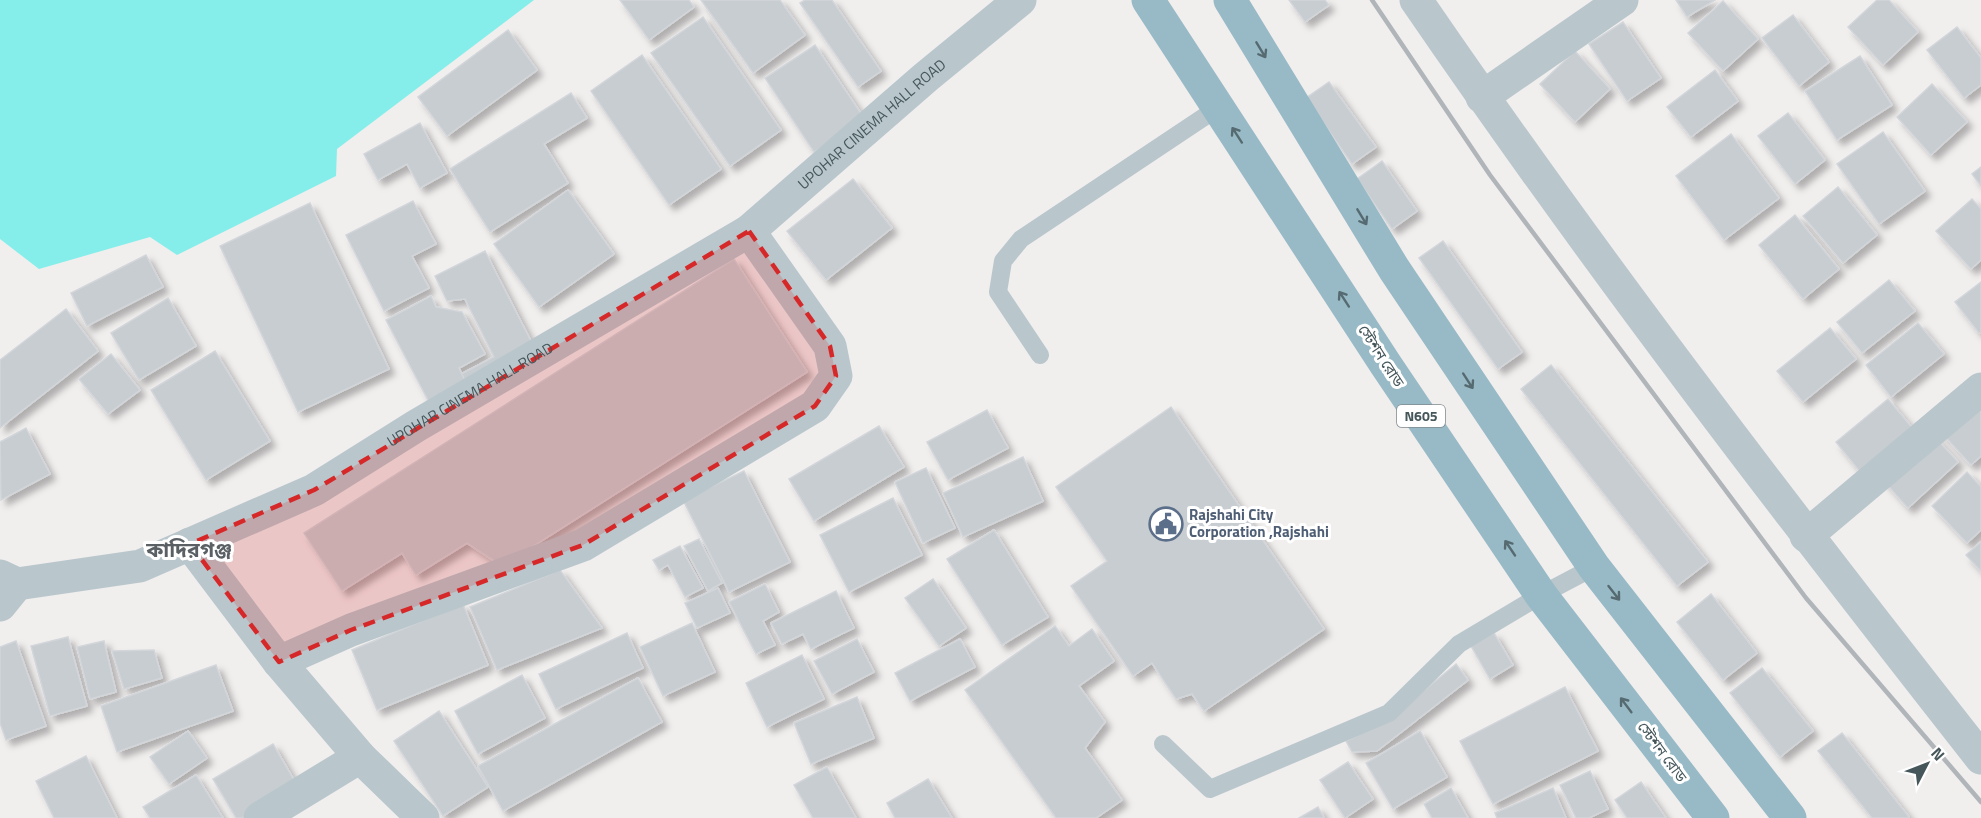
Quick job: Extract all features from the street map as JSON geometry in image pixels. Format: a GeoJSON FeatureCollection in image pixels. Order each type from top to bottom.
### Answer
{"type":"FeatureCollection","features":[{"type":"Feature","properties":{"kind":"highway","name":"স্টেশন রোড"},"geometry":{"type":"LineString","coordinates":[[1148,0],[1386,365],[1541,595],[1713,818]]}},
{"type":"Feature","properties":{"kind":"highway"},"geometry":{"type":"LineString","coordinates":[[1230,0],[1394,269],[1594,567],[1790,818]]}},
{"type":"Feature","properties":{"kind":"street","name":"UPOHAR CINEMA HALL ROAD"},"geometry":{"type":"LineString","coordinates":[[6,588],[140,566],[314,490],[416,426],[749,231],[926,77],[1020,0]]}},
{"type":"Feature","properties":{"kind":"street"},"geometry":{"type":"LineString","coordinates":[[1416,0],[1482,97],[1806,536],[1981,758]]}},
{"type":"Feature","properties":{"kind":"street"},"geometry":{"type":"LineString","coordinates":[[1482,97],[1622,0]]}},
{"type":"Feature","properties":{"kind":"street"},"geometry":{"type":"LineString","coordinates":[[279,662],[351,630],[583,545],[815,406],[836,376],[830,346],[749,231]]}},
{"type":"Feature","properties":{"kind":"street"},"geometry":{"type":"LineString","coordinates":[[1806,536],[1981,389]]}},
{"type":"Feature","properties":{"kind":"street"},"geometry":{"type":"LineString","coordinates":[[190,544],[279,662],[360,757],[423,818]]}},
{"type":"Feature","properties":{"kind":"street"},"geometry":{"type":"LineString","coordinates":[[260,818],[360,757]]}},
{"type":"Feature","properties":{"kind":"lane"},"geometry":{"type":"LineString","coordinates":[[1040,355],[998,292],[1003,261],[1022,239],[1219,107]]}},
{"type":"Feature","properties":{"kind":"lane"},"geometry":{"type":"LineString","coordinates":[[1163,744],[1210,789],[1389,713],[1459,644],[1541,595],[1594,567]]}},
{"type":"Feature","properties":{"kind":"highlighted area"},"geometry":{"type":"Polygon","coordinates":[[[749,231],[830,346],[836,376],[815,406],[583,545],[351,630],[279,662],[190,544],[314,490],[749,231]]]}},
{"type":"Feature","properties":{"kind":"water"},"geometry":{"type":"Polygon","coordinates":[[[0,0],[534,0],[337,149],[336,176],[177,255],[150,237],[39,269],[0,239],[0,0]]]}},
{"type":"Feature","properties":{"kind":"building"},"geometry":{"type":"Polygon","coordinates":[[[620,0],[689,0],[694,7],[649,40],[620,0]]]}},
{"type":"Feature","properties":{"kind":"building"},"geometry":{"type":"Polygon","coordinates":[[[701,0],[780,0],[805,35],[753,73],[701,0]]]}},
{"type":"Feature","properties":{"kind":"building"},"geometry":{"type":"Polygon","coordinates":[[[805,0],[832,0],[881,71],[858,87],[800,3],[805,0]]]}},
{"type":"Feature","properties":{"kind":"building"},"geometry":{"type":"Polygon","coordinates":[[[1289,0],[1325,0],[1329,5],[1305,22],[1289,0]]]}},
{"type":"Feature","properties":{"kind":"building"},"geometry":{"type":"Polygon","coordinates":[[[1676,0],[1715,0],[1687,17],[1676,0]]]}},
{"type":"Feature","properties":{"kind":"building"},"geometry":{"type":"Polygon","coordinates":[[[1877,0],[1889,0],[1918,32],[1883,65],[1848,27],[1877,0]]]}},
{"type":"Feature","properties":{"kind":"building"},"geometry":{"type":"Polygon","coordinates":[[[1723,1],[1758,39],[1723,71],[1688,33],[1723,1]]]}},
{"type":"Feature","properties":{"kind":"building"},"geometry":{"type":"Polygon","coordinates":[[[1793,15],[1829,62],[1799,86],[1762,38],[1793,15]]]}},
{"type":"Feature","properties":{"kind":"building"},"geometry":{"type":"Polygon","coordinates":[[[703,17],[781,130],[730,166],[651,53],[703,17]]]}},
{"type":"Feature","properties":{"kind":"building"},"geometry":{"type":"Polygon","coordinates":[[[1623,22],[1661,78],[1627,101],[1589,44],[1623,22]]]}},
{"type":"Feature","properties":{"kind":"building"},"geometry":{"type":"Polygon","coordinates":[[[1957,27],[1981,58],[1981,85],[1964,98],[1927,50],[1957,27]]]}},
{"type":"Feature","properties":{"kind":"building"},"geometry":{"type":"Polygon","coordinates":[[[508,30],[537,70],[447,136],[418,97],[508,30]]]}},
{"type":"Feature","properties":{"kind":"building"},"geometry":{"type":"Polygon","coordinates":[[[815,45],[864,118],[814,152],[765,78],[815,45]]]}},
{"type":"Feature","properties":{"kind":"building"},"geometry":{"type":"Polygon","coordinates":[[[1575,51],[1610,89],[1575,122],[1540,84],[1575,51]]]}},
{"type":"Feature","properties":{"kind":"building"},"geometry":{"type":"Polygon","coordinates":[[[642,55],[721,169],[669,205],[591,91],[642,55]]]}},
{"type":"Feature","properties":{"kind":"building"},"geometry":{"type":"Polygon","coordinates":[[[1860,56],[1892,105],[1837,140],[1805,91],[1860,56]]]}},
{"type":"Feature","properties":{"kind":"building"},"geometry":{"type":"Polygon","coordinates":[[[1715,70],[1738,101],[1691,137],[1667,107],[1715,70]]]}},
{"type":"Feature","properties":{"kind":"building"},"geometry":{"type":"Polygon","coordinates":[[[1329,82],[1376,147],[1352,164],[1306,98],[1329,82]]]}},
{"type":"Feature","properties":{"kind":"building"},"geometry":{"type":"Polygon","coordinates":[[[1932,84],[1967,122],[1931,155],[1897,117],[1932,84]]]}},
{"type":"Feature","properties":{"kind":"building"},"geometry":{"type":"Polygon","coordinates":[[[571,93],[587,118],[544,144],[568,183],[490,232],[450,169],[571,93]]]}},
{"type":"Feature","properties":{"kind":"building"},"geometry":{"type":"Polygon","coordinates":[[[1788,113],[1825,160],[1795,184],[1758,136],[1788,113]]]}},
{"type":"Feature","properties":{"kind":"building"},"geometry":{"type":"Polygon","coordinates":[[[420,123],[447,173],[420,188],[407,164],[378,180],[364,154],[420,123]]]}},
{"type":"Feature","properties":{"kind":"building"},"geometry":{"type":"Polygon","coordinates":[[[1883,132],[1925,191],[1879,224],[1837,164],[1883,132]]]}},
{"type":"Feature","properties":{"kind":"building"},"geometry":{"type":"Polygon","coordinates":[[[1731,134],[1779,198],[1724,240],[1676,176],[1731,134]]]}},
{"type":"Feature","properties":{"kind":"building"},"geometry":{"type":"Polygon","coordinates":[[[1382,161],[1417,211],[1392,229],[1357,179],[1382,161]]]}},
{"type":"Feature","properties":{"kind":"building"},"geometry":{"type":"Polygon","coordinates":[[[1981,167],[1981,186],[1972,174],[1981,167]]]}},
{"type":"Feature","properties":{"kind":"building"},"geometry":{"type":"Polygon","coordinates":[[[853,179],[892,228],[826,280],[787,231],[853,179]]]}},
{"type":"Feature","properties":{"kind":"building"},"geometry":{"type":"Polygon","coordinates":[[[1838,187],[1877,235],[1843,263],[1803,216],[1838,187]]]}},
{"type":"Feature","properties":{"kind":"building"},"geometry":{"type":"Polygon","coordinates":[[[568,190],[614,254],[539,307],[494,244],[568,190]]]}},
{"type":"Feature","properties":{"kind":"building"},"geometry":{"type":"Polygon","coordinates":[[[1972,199],[1981,209],[1981,260],[1971,269],[1936,231],[1972,199]]]}},
{"type":"Feature","properties":{"kind":"building"},"geometry":{"type":"Polygon","coordinates":[[[413,201],[436,244],[412,256],[429,288],[384,311],[346,235],[413,201]]]}},
{"type":"Feature","properties":{"kind":"building"},"geometry":{"type":"Polygon","coordinates":[[[310,203],[389,369],[298,412],[220,246],[310,203]]]}},
{"type":"Feature","properties":{"kind":"building"},"geometry":{"type":"Polygon","coordinates":[[[1795,215],[1839,269],[1803,299],[1759,245],[1795,215]]]}},
{"type":"Feature","properties":{"kind":"building"},"geometry":{"type":"Polygon","coordinates":[[[1443,241],[1522,352],[1498,369],[1419,258],[1443,241]]]}},
{"type":"Feature","properties":{"kind":"building"},"geometry":{"type":"Polygon","coordinates":[[[485,251],[537,353],[468,387],[461,374],[494,357],[465,299],[447,301],[435,276],[485,251]]]}},
{"type":"Feature","properties":{"kind":"building"},"geometry":{"type":"Polygon","coordinates":[[[146,255],[163,287],[87,326],[71,293],[146,255]]]}},
{"type":"Feature","properties":{"kind":"building"},"geometry":{"type":"Polygon","coordinates":[[[734,259],[807,372],[502,566],[467,543],[416,575],[402,553],[342,591],[304,533],[734,259]]]}},
{"type":"Feature","properties":{"kind":"building"},"geometry":{"type":"Polygon","coordinates":[[[1889,280],[1915,311],[1862,353],[1837,322],[1889,280]]]}},
{"type":"Feature","properties":{"kind":"building"},"geometry":{"type":"Polygon","coordinates":[[[1981,282],[1981,332],[1979,333],[1955,302],[1981,282]]]}},
{"type":"Feature","properties":{"kind":"building"},"geometry":{"type":"Polygon","coordinates":[[[431,296],[436,307],[462,312],[485,354],[459,368],[468,387],[431,406],[386,320],[431,296]]]}},
{"type":"Feature","properties":{"kind":"building"},"geometry":{"type":"Polygon","coordinates":[[[168,298],[196,346],[139,380],[111,333],[168,298]]]}},
{"type":"Feature","properties":{"kind":"building"},"geometry":{"type":"Polygon","coordinates":[[[66,309],[98,351],[0,428],[0,360],[66,309]]]}},
{"type":"Feature","properties":{"kind":"building"},"geometry":{"type":"Polygon","coordinates":[[[1918,323],[1944,354],[1891,397],[1866,365],[1918,323]]]}},
{"type":"Feature","properties":{"kind":"building"},"geometry":{"type":"Polygon","coordinates":[[[1830,328],[1856,359],[1803,402],[1777,371],[1830,328]]]}},
{"type":"Feature","properties":{"kind":"building"},"geometry":{"type":"Polygon","coordinates":[[[215,351],[270,441],[206,480],[151,390],[215,351]]]}},
{"type":"Feature","properties":{"kind":"building"},"geometry":{"type":"Polygon","coordinates":[[[111,354],[140,390],[108,414],[79,379],[111,354]]]}},
{"type":"Feature","properties":{"kind":"building"},"geometry":{"type":"Polygon","coordinates":[[[1551,365],[1708,562],[1677,586],[1521,389],[1551,365]]]}},
{"type":"Feature","properties":{"kind":"building"},"geometry":{"type":"Polygon","coordinates":[[[1888,399],[1914,430],[1861,473],[1836,442],[1888,399]]]}},
{"type":"Feature","properties":{"kind":"building"},"geometry":{"type":"Polygon","coordinates":[[[1981,400],[1981,456],[1971,465],[1940,431],[1981,400]]]}},
{"type":"Feature","properties":{"kind":"building","name":"Rajshahi City Corporation ,Rajshahi"},"geometry":{"type":"Polygon","coordinates":[[[1171,407],[1324,629],[1204,711],[1192,694],[1176,699],[1152,663],[1133,676],[1071,586],[1107,561],[1056,487],[1171,407]]]}},
{"type":"Feature","properties":{"kind":"building"},"geometry":{"type":"Polygon","coordinates":[[[987,410],[1008,448],[948,480],[927,442],[987,410]]]}},
{"type":"Feature","properties":{"kind":"building"},"geometry":{"type":"Polygon","coordinates":[[[879,426],[904,467],[814,521],[789,479],[879,426]]]}},
{"type":"Feature","properties":{"kind":"building"},"geometry":{"type":"Polygon","coordinates":[[[26,428],[50,474],[1,500],[0,442],[26,428]]]}},
{"type":"Feature","properties":{"kind":"building"},"geometry":{"type":"Polygon","coordinates":[[[1931,433],[1958,462],[1908,508],[1882,479],[1931,433]]]}},
{"type":"Feature","properties":{"kind":"building"},"geometry":{"type":"Polygon","coordinates":[[[1023,457],[1043,501],[963,537],[943,493],[1023,457]]]}},
{"type":"Feature","properties":{"kind":"building"},"geometry":{"type":"Polygon","coordinates":[[[926,468],[955,528],[923,543],[895,482],[926,468]]]}},
{"type":"Feature","properties":{"kind":"building"},"geometry":{"type":"Polygon","coordinates":[[[744,471],[790,562],[729,592],[683,500],[744,471]]]}},
{"type":"Feature","properties":{"kind":"building"},"geometry":{"type":"Polygon","coordinates":[[[1967,472],[1981,487],[1981,530],[1967,543],[1932,506],[1967,472]]]}},
{"type":"Feature","properties":{"kind":"building"},"geometry":{"type":"Polygon","coordinates":[[[893,498],[922,555],[849,592],[820,535],[893,498]]]}},
{"type":"Feature","properties":{"kind":"building"},"geometry":{"type":"Polygon","coordinates":[[[994,530],[1048,617],[1002,645],[947,559],[994,530]]]}},
{"type":"Feature","properties":{"kind":"building"},"geometry":{"type":"Polygon","coordinates":[[[699,539],[722,583],[708,591],[684,546],[699,539]]]}},
{"type":"Feature","properties":{"kind":"building"},"geometry":{"type":"Polygon","coordinates":[[[1981,542],[1981,571],[1966,555],[1981,542]]]}},
{"type":"Feature","properties":{"kind":"building"},"geometry":{"type":"Polygon","coordinates":[[[680,546],[703,588],[685,597],[668,565],[659,570],[653,560],[680,546]]]}},
{"type":"Feature","properties":{"kind":"building"},"geometry":{"type":"Polygon","coordinates":[[[560,570],[602,628],[497,670],[470,607],[560,570]]]}},
{"type":"Feature","properties":{"kind":"building"},"geometry":{"type":"Polygon","coordinates":[[[933,579],[966,628],[939,646],[905,598],[933,579]]]}},
{"type":"Feature","properties":{"kind":"building"},"geometry":{"type":"Polygon","coordinates":[[[765,584],[779,612],[763,621],[775,645],[756,654],[729,602],[765,584]]]}},
{"type":"Feature","properties":{"kind":"building"},"geometry":{"type":"Polygon","coordinates":[[[718,588],[730,613],[697,628],[685,603],[718,588]]]}},
{"type":"Feature","properties":{"kind":"building"},"geometry":{"type":"Polygon","coordinates":[[[836,591],[854,628],[811,649],[803,634],[782,644],[771,623],[836,591]]]}},
{"type":"Feature","properties":{"kind":"building"},"geometry":{"type":"Polygon","coordinates":[[[1711,594],[1757,653],[1723,680],[1677,622],[1711,594]]]}},
{"type":"Feature","properties":{"kind":"building"},"geometry":{"type":"Polygon","coordinates":[[[463,604],[488,665],[377,710],[352,650],[463,604]]]}},
{"type":"Feature","properties":{"kind":"building"},"geometry":{"type":"Polygon","coordinates":[[[692,623],[715,672],[663,696],[640,647],[692,623]]]}},
{"type":"Feature","properties":{"kind":"building"},"geometry":{"type":"Polygon","coordinates":[[[1055,626],[1069,646],[1092,629],[1114,661],[1079,686],[1105,722],[1085,748],[1122,800],[1096,818],[1056,818],[965,690],[1055,626]]]}},
{"type":"Feature","properties":{"kind":"building"},"geometry":{"type":"Polygon","coordinates":[[[627,633],[643,668],[556,709],[539,674],[627,633]]]}},
{"type":"Feature","properties":{"kind":"building"},"geometry":{"type":"Polygon","coordinates":[[[1494,633],[1513,665],[1490,679],[1471,646],[1494,633]]]}},
{"type":"Feature","properties":{"kind":"building"},"geometry":{"type":"Polygon","coordinates":[[[68,637],[87,706],[50,716],[31,646],[68,637]]]}},
{"type":"Feature","properties":{"kind":"building"},"geometry":{"type":"Polygon","coordinates":[[[857,639],[874,672],[832,694],[814,661],[857,639]]]}},
{"type":"Feature","properties":{"kind":"building"},"geometry":{"type":"Polygon","coordinates":[[[960,639],[975,667],[910,701],[895,673],[960,639]]]}},
{"type":"Feature","properties":{"kind":"building"},"geometry":{"type":"Polygon","coordinates":[[[16,641],[46,726],[6,740],[0,723],[0,647],[16,641]]]}},
{"type":"Feature","properties":{"kind":"building"},"geometry":{"type":"Polygon","coordinates":[[[104,641],[116,692],[90,699],[77,647],[104,641]]]}},
{"type":"Feature","properties":{"kind":"building"},"geometry":{"type":"Polygon","coordinates":[[[154,650],[162,678],[124,689],[112,651],[154,650]]]}},
{"type":"Feature","properties":{"kind":"building"},"geometry":{"type":"Polygon","coordinates":[[[802,655],[824,699],[767,727],[746,683],[802,655]]]}},
{"type":"Feature","properties":{"kind":"building"},"geometry":{"type":"Polygon","coordinates":[[[1456,664],[1468,680],[1377,751],[1352,752],[1346,741],[1388,720],[1456,664]]]}},
{"type":"Feature","properties":{"kind":"building"},"geometry":{"type":"Polygon","coordinates":[[[216,665],[233,711],[117,752],[101,706],[216,665]]]}},
{"type":"Feature","properties":{"kind":"building"},"geometry":{"type":"Polygon","coordinates":[[[1762,668],[1813,731],[1780,757],[1730,693],[1762,668]]]}},
{"type":"Feature","properties":{"kind":"building"},"geometry":{"type":"Polygon","coordinates":[[[522,675],[545,718],[478,754],[455,711],[522,675]]]}},
{"type":"Feature","properties":{"kind":"building"},"geometry":{"type":"Polygon","coordinates":[[[638,678],[662,722],[503,811],[478,766],[638,678]]]}},
{"type":"Feature","properties":{"kind":"building"},"geometry":{"type":"Polygon","coordinates":[[[1565,687],[1598,751],[1493,804],[1460,741],[1565,687]]]}},
{"type":"Feature","properties":{"kind":"building"},"geometry":{"type":"Polygon","coordinates":[[[857,697],[874,738],[811,764],[794,723],[857,697]]]}},
{"type":"Feature","properties":{"kind":"building"},"geometry":{"type":"Polygon","coordinates":[[[439,711],[488,787],[443,816],[394,741],[439,711]]]}},
{"type":"Feature","properties":{"kind":"building"},"geometry":{"type":"Polygon","coordinates":[[[188,731],[207,758],[169,784],[150,757],[188,731]]]}},
{"type":"Feature","properties":{"kind":"building"},"geometry":{"type":"Polygon","coordinates":[[[1420,731],[1447,777],[1393,809],[1366,763],[1420,731]]]}},
{"type":"Feature","properties":{"kind":"building"},"geometry":{"type":"Polygon","coordinates":[[[1842,733],[1909,817],[1872,818],[1818,751],[1842,733]]]}},
{"type":"Feature","properties":{"kind":"building"},"geometry":{"type":"Polygon","coordinates":[[[273,744],[297,785],[242,818],[236,818],[213,779],[273,744]]]}},
{"type":"Feature","properties":{"kind":"building"},"geometry":{"type":"Polygon","coordinates":[[[86,756],[117,818],[54,818],[36,781],[86,756]]]}},
{"type":"Feature","properties":{"kind":"building"},"geometry":{"type":"Polygon","coordinates":[[[1348,762],[1373,799],[1345,818],[1320,780],[1348,762]]]}},
{"type":"Feature","properties":{"kind":"building"},"geometry":{"type":"Polygon","coordinates":[[[827,767],[856,818],[813,818],[794,785],[827,767]]]}},
{"type":"Feature","properties":{"kind":"building"},"geometry":{"type":"Polygon","coordinates":[[[1590,771],[1608,809],[1589,818],[1576,818],[1560,785],[1590,771]]]}},
{"type":"Feature","properties":{"kind":"building"},"geometry":{"type":"Polygon","coordinates":[[[196,775],[223,818],[150,818],[143,807],[196,775]]]}},
{"type":"Feature","properties":{"kind":"building"},"geometry":{"type":"Polygon","coordinates":[[[928,779],[952,818],[895,818],[887,803],[928,779]]]}},
{"type":"Feature","properties":{"kind":"building"},"geometry":{"type":"Polygon","coordinates":[[[1641,782],[1666,818],[1627,818],[1615,800],[1641,782]]]}},
{"type":"Feature","properties":{"kind":"building"},"geometry":{"type":"Polygon","coordinates":[[[1451,788],[1468,818],[1432,818],[1424,804],[1451,788]]]}},
{"type":"Feature","properties":{"kind":"building"},"geometry":{"type":"Polygon","coordinates":[[[1553,788],[1566,818],[1497,818],[1495,813],[1553,788]]]}},
{"type":"Feature","properties":{"kind":"building"},"geometry":{"type":"Polygon","coordinates":[[[1318,807],[1324,818],[1299,818],[1318,807]]]}},
{"type":"Feature","properties":{"kind":"railway"},"geometry":{"type":"LineString","coordinates":[[1372,0],[1490,175],[1806,598],[1981,802]]}},
{"type":"Feature","properties":{"kind":"place","name":"Rajshahi City Corporation ,Rajshahi"},"geometry":{"type":"Point","coordinates":[1166,524]}},
{"type":"Feature","properties":{"kind":"district","name":"কাদিরগঞ্জ"},"geometry":{"type":"Point","coordinates":[189,550]}}]}
